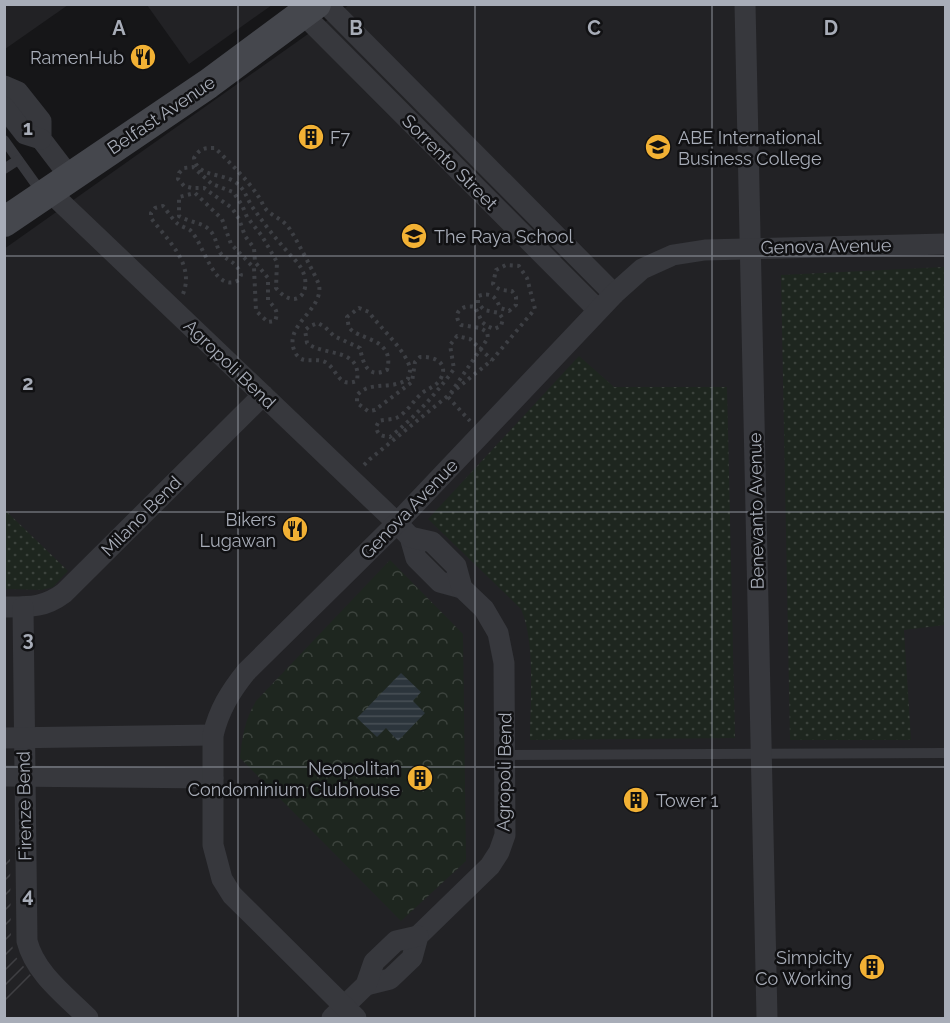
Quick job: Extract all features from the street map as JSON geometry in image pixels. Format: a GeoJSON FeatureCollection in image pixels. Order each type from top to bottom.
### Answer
{"type":"FeatureCollection","features":[{"type":"Feature","properties":{"kind":"main road","name":"Belfast Avenue"},"geometry":{"type":"LineString","coordinates":[[4,222],[208,84],[315,8]]}},
{"type":"Feature","properties":{"kind":"street","name":"Benevanto Avenue"},"geometry":{"type":"LineString","coordinates":[[745,4],[767,1018]]}},
{"type":"Feature","properties":{"kind":"street","name":"Sorrento Street"},"geometry":{"type":"LineString","coordinates":[[315,8],[614,294]]}},
{"type":"Feature","properties":{"kind":"street","name":"Sorrento Street"},"geometry":{"type":"LineString","coordinates":[[315,8],[597,309]]}},
{"type":"Feature","properties":{"kind":"street"},"geometry":{"type":"LineString","coordinates":[[4,86],[18,92],[41,122],[42,139],[25,134],[4,107]]}},
{"type":"Feature","properties":{"kind":"street","name":"Agropoli Bend"},"geometry":{"type":"LineString","coordinates":[[42,139],[54,188],[172,308],[404,530],[416,558],[440,582],[462,588],[484,609],[498,633],[504,663],[506,820],[505,835],[499,852],[490,866],[418,936],[396,941],[374,962],[366,985],[344,1015]]}},
{"type":"Feature","properties":{"kind":"street","name":"Genova Avenue"},"geometry":{"type":"LineString","coordinates":[[344,1015],[232,896],[222,879],[213,845],[213,735],[224,702],[246,672],[404,530],[481,434],[597,309],[642,269],[673,255],[705,250],[945,244]]}},
{"type":"Feature","properties":{"kind":"street","name":"Milano Bend"},"geometry":{"type":"LineString","coordinates":[[14,607],[38,606],[52,602],[64,593],[263,395]]}},
{"type":"Feature","properties":{"kind":"street","name":"Firenze Bend"},"geometry":{"type":"LineString","coordinates":[[14,607],[14,776],[27,941],[30,954],[38,966],[84,1017]]}},
{"type":"Feature","properties":{"kind":"street"},"geometry":{"type":"LineString","coordinates":[[14,738],[213,735]]}},
{"type":"Feature","properties":{"kind":"street"},"geometry":{"type":"LineString","coordinates":[[14,776],[213,778]]}},
{"type":"Feature","properties":{"kind":"lane"},"geometry":{"type":"LineString","coordinates":[[4,141],[18,160],[54,188]]}},
{"type":"Feature","properties":{"kind":"lane"},"geometry":{"type":"LineString","coordinates":[[4,169],[18,160]]}},
{"type":"Feature","properties":{"kind":"lane"},"geometry":{"type":"LineString","coordinates":[[505,755],[945,753]]}},
{"type":"Feature","properties":{"kind":"path"},"geometry":{"type":"LineString","coordinates":[[172,308],[187,284],[186,269],[181,258],[151,218],[151,213],[155,208],[163,206],[177,224],[190,230],[215,273],[225,283],[232,284],[239,280],[241,274],[238,265],[220,254],[213,233],[202,224],[188,222],[179,216],[179,196],[195,193],[222,219],[231,244],[254,268],[256,311],[268,322],[275,321],[278,314],[268,300],[268,278],[255,262],[254,248],[244,236],[239,219],[232,208],[204,188],[184,186],[178,179],[179,173],[184,168],[193,167],[212,184],[232,192],[277,262],[276,288],[282,295],[299,298],[307,286],[304,273],[297,262],[262,219],[243,189],[224,177],[203,172],[195,164],[194,158],[198,151],[203,148],[215,148],[258,195],[264,207],[290,228],[319,284],[319,298],[315,306],[305,315],[295,331],[293,346],[297,356],[304,361],[324,361],[344,382],[357,381],[358,373],[355,363],[344,355],[322,351],[308,343],[305,330],[318,323],[326,327],[334,336],[360,348],[364,365],[373,373],[387,370],[389,362],[387,354],[380,346],[375,341],[354,332],[348,326],[347,317],[353,312],[359,308],[369,312],[377,325],[405,356],[410,369],[408,379],[399,385],[371,386],[361,390],[357,395],[357,404],[368,411],[375,410],[412,382],[415,362],[420,357],[429,356],[440,362],[443,369],[442,377],[437,384],[422,394],[397,419],[380,421],[376,427],[377,433],[390,437],[439,390],[454,369],[450,345],[457,336],[470,339],[492,360]]}},
{"type":"Feature","properties":{"kind":"path"},"geometry":{"type":"LineString","coordinates":[[350,479],[370,459],[448,397],[492,360],[535,309],[527,278],[519,266],[506,265],[496,270],[493,278],[493,284],[497,288],[502,291],[512,291],[516,297],[516,305],[512,309],[509,311],[500,308],[492,295],[478,296],[478,303],[484,310],[499,313],[503,319],[501,326],[494,329],[487,326],[475,307],[468,305],[460,308],[457,321],[461,325],[480,328],[487,332],[488,338],[448,397]]}},
{"type":"Feature","properties":{"kind":"path"},"geometry":{"type":"LineString","coordinates":[[448,397],[481,434]]}},
{"type":"Feature","properties":{"kind":"shaded area"},"geometry":{"type":"Polygon","coordinates":[[[5,4],[68,4],[68,5],[5,49],[5,4]]]}},
{"type":"Feature","properties":{"kind":"shaded area"},"geometry":{"type":"Polygon","coordinates":[[[147,5],[272,5],[189,64],[147,5]]]}},
{"type":"Feature","properties":{"kind":"shaded area"},"geometry":{"type":"Polygon","coordinates":[[[349,5],[945,5],[945,1018],[5,1018],[4,249],[349,5]]]}},
{"type":"Feature","properties":{"kind":"shaded area"},"geometry":{"type":"Polygon","coordinates":[[[401,673],[421,692],[413,701],[425,713],[398,741],[386,728],[377,737],[357,718],[401,673]]]}},
{"type":"Feature","properties":{"kind":"shaded area"},"geometry":{"type":"Polygon","coordinates":[[[10,857],[11,942],[15,956],[33,978],[5,1009],[4,862],[10,857]]]}},
{"type":"Feature","properties":{"kind":"green space"},"geometry":{"type":"Polygon","coordinates":[[[945,267],[945,625],[904,630],[911,740],[790,740],[781,275],[945,267]]]}},
{"type":"Feature","properties":{"kind":"green space"},"geometry":{"type":"Polygon","coordinates":[[[579,356],[614,387],[727,387],[735,738],[530,740],[529,639],[521,609],[428,519],[579,356]]]}},
{"type":"Feature","properties":{"kind":"green space"},"geometry":{"type":"Polygon","coordinates":[[[4,509],[68,571],[53,587],[42,590],[5,589],[4,509]]]}},
{"type":"Feature","properties":{"kind":"green space"},"geometry":{"type":"Polygon","coordinates":[[[390,560],[463,634],[466,861],[401,921],[240,758],[245,728],[256,701],[390,560]]]}},
{"type":"Feature","properties":{"kind":"place","name":"RamenHub"},"geometry":{"type":"Point","coordinates":[143,57]}},
{"type":"Feature","properties":{"kind":"place","name":"F7"},"geometry":{"type":"Point","coordinates":[311,137]}},
{"type":"Feature","properties":{"kind":"place","name":"ABE International Business College"},"geometry":{"type":"Point","coordinates":[658,147]}},
{"type":"Feature","properties":{"kind":"place","name":"The Raya School"},"geometry":{"type":"Point","coordinates":[414,236]}},
{"type":"Feature","properties":{"kind":"place","name":"Bikers Lugawan"},"geometry":{"type":"Point","coordinates":[295,529]}},
{"type":"Feature","properties":{"kind":"place","name":"Neopolitan Condominium Clubhouse"},"geometry":{"type":"Point","coordinates":[420,778]}},
{"type":"Feature","properties":{"kind":"place","name":"Tower 1"},"geometry":{"type":"Point","coordinates":[636,800]}},
{"type":"Feature","properties":{"kind":"place","name":"Simpicity Co Working"},"geometry":{"type":"Point","coordinates":[872,967]}}]}
